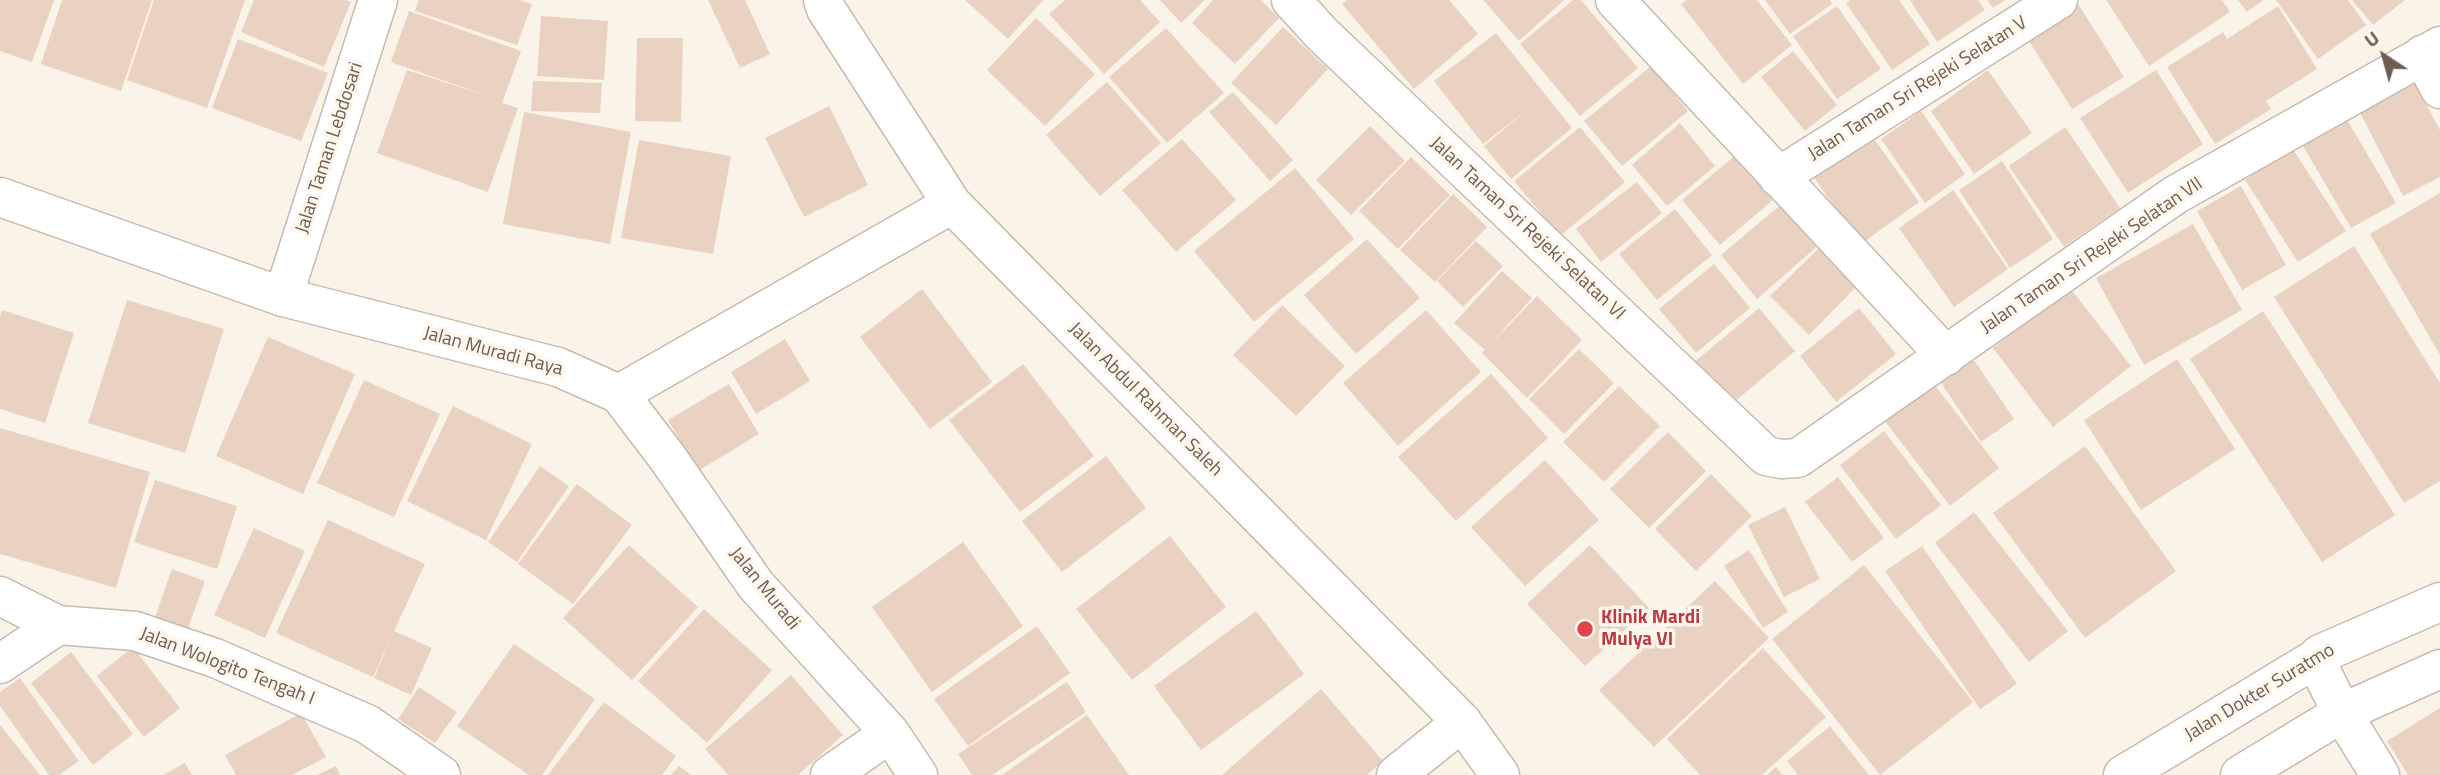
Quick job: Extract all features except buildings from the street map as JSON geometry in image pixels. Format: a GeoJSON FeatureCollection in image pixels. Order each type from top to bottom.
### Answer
{"type":"FeatureCollection","features":[{"type":"Feature","properties":{"kind":"street","name":"Jalan Taman Lebdosari"},"geometry":{"type":"LineString","coordinates":[[283,297],[378,0]]}},
{"type":"Feature","properties":{"kind":"street","name":"Jalan Taman Sri Rejeki Selatan VI"},"geometry":{"type":"LineString","coordinates":[[1291,0],[1322,34],[1766,456]]}},
{"type":"Feature","properties":{"kind":"street","name":"Jalan Taman Sri Rejeki Selatan V"},"geometry":{"type":"LineString","coordinates":[[1778,177],[2058,0]]}},
{"type":"Feature","properties":{"kind":"street","name":"Jalan Abdul Rahman Saleh"},"geometry":{"type":"LineString","coordinates":[[829,3],[952,204],[1462,722],[1500,775]]}},
{"type":"Feature","properties":{"kind":"street"},"geometry":{"type":"LineString","coordinates":[[1634,6],[1778,177],[1947,356]]}},
{"type":"Feature","properties":{"kind":"street","name":"Jalan Taman Sri Rejeki Selatan VII"},"geometry":{"type":"LineString","coordinates":[[1766,456],[1798,458],[2175,195],[2431,50],[2440,89]]}},
{"type":"Feature","properties":{"kind":"street","name":"Jalan Muradi Raya"},"geometry":{"type":"LineString","coordinates":[[0,197],[283,297],[558,367],[619,394]]}},
{"type":"Feature","properties":{"kind":"street"},"geometry":{"type":"LineString","coordinates":[[619,394],[952,204]]}},
{"type":"Feature","properties":{"kind":"street","name":"Jalan Muradi"},"geometry":{"type":"LineString","coordinates":[[619,394],[667,457],[755,584],[890,733],[919,775]]}},
{"type":"Feature","properties":{"kind":"street","name":"Jalan Wologito Tengah I"},"geometry":{"type":"LineString","coordinates":[[0,596],[58,625],[135,631],[215,658],[367,724],[441,775]]}},
{"type":"Feature","properties":{"kind":"street","name":"Jalan Dokter Suratmo"},"geometry":{"type":"LineString","coordinates":[[2123,775],[2320,654],[2440,602]]}},
{"type":"Feature","properties":{"kind":"street"},"geometry":{"type":"LineString","coordinates":[[0,664],[58,625]]}},
{"type":"Feature","properties":{"kind":"street"},"geometry":{"type":"LineString","coordinates":[[2315,659],[2342,713],[2380,775]]}},
{"type":"Feature","properties":{"kind":"street"},"geometry":{"type":"LineString","coordinates":[[2240,775],[2342,713],[2440,669]]}},
{"type":"Feature","properties":{"kind":"street"},"geometry":{"type":"LineString","coordinates":[[1396,775],[1462,722]]}},
{"type":"Feature","properties":{"kind":"street"},"geometry":{"type":"LineString","coordinates":[[830,775],[890,733]]}},
{"type":"Feature","properties":{"kind":"place","name":"Klinik Mardi Mulya VI"},"geometry":{"type":"Point","coordinates":[1585,629]}}]}
